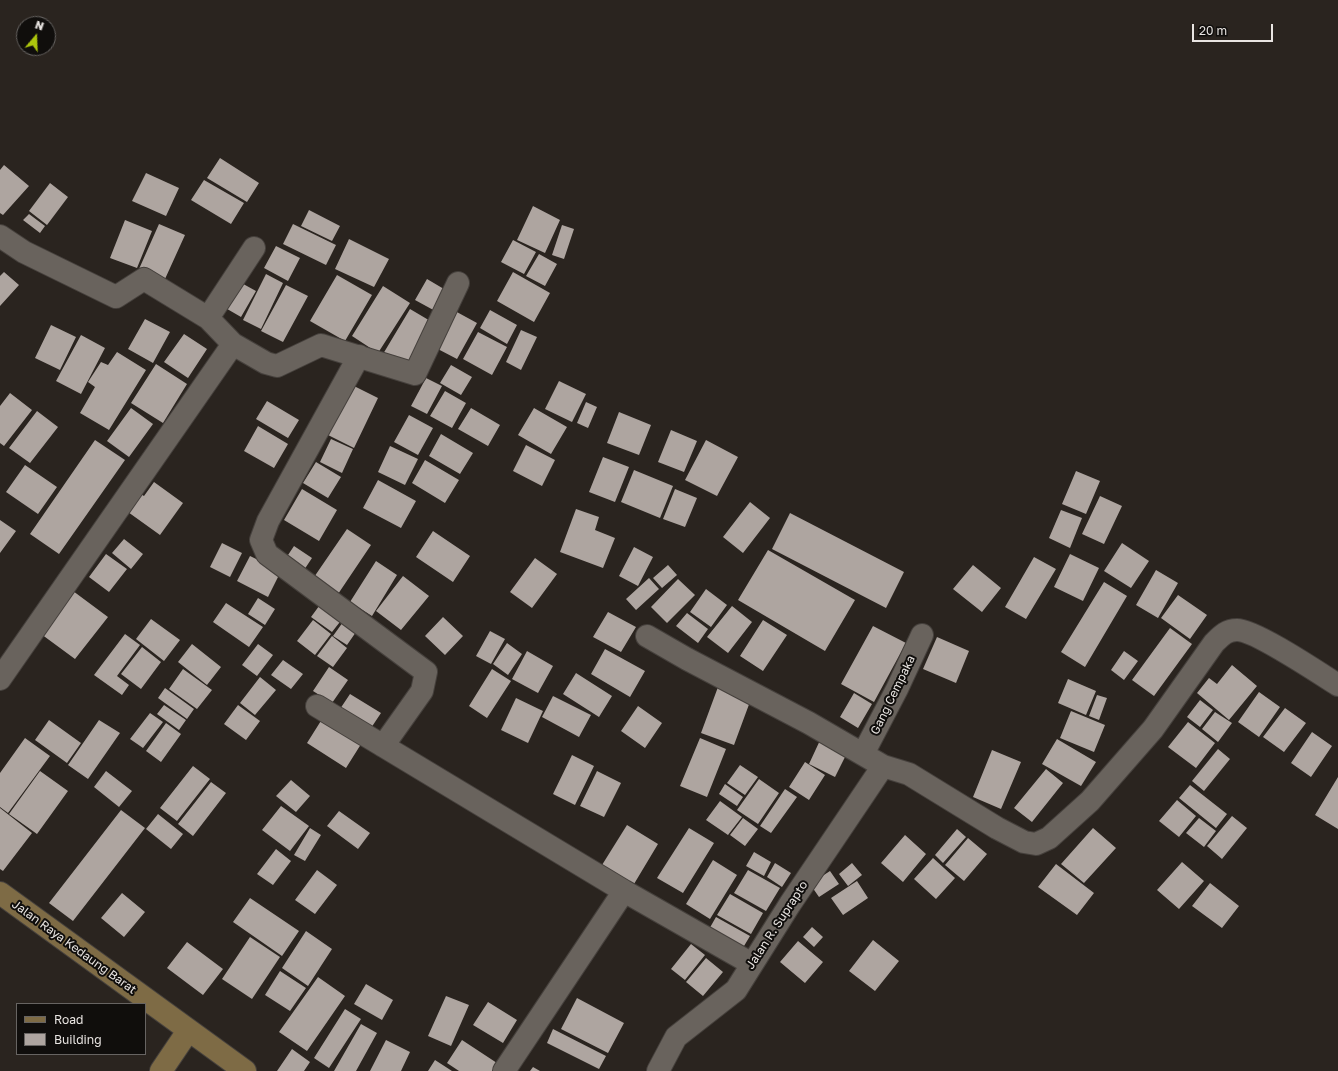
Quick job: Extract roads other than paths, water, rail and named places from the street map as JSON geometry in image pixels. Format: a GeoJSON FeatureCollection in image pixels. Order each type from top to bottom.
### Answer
{"type":"FeatureCollection","features":[{"type":"Feature","properties":{"kind":"street"},"geometry":{"type":"LineString","coordinates":[[0,236],[24,252],[116,298],[144,279],[208,318],[233,344],[266,363],[277,366],[321,346],[359,356],[415,374],[458,283]]}},
{"type":"Feature","properties":{"kind":"street"},"geometry":{"type":"LineString","coordinates":[[208,318],[254,248]]}},
{"type":"Feature","properties":{"kind":"street"},"geometry":{"type":"LineString","coordinates":[[0,679],[233,344]]}},
{"type":"Feature","properties":{"kind":"street"},"geometry":{"type":"LineString","coordinates":[[359,356],[268,521],[261,540],[267,554],[426,672],[422,691],[384,746]]}},
{"type":"Feature","properties":{"kind":"street"},"geometry":{"type":"LineString","coordinates":[[647,636],[686,659],[809,723],[882,766],[909,774],[997,828],[1024,842],[1036,844],[1049,838],[1090,801],[1153,728],[1214,643],[1225,632],[1238,630],[1262,639],[1338,685]]}},
{"type":"Feature","properties":{"kind":"street","name":"Gang Cempaka"},"geometry":{"type":"LineString","coordinates":[[863,754],[897,689],[922,635]]}},
{"type":"Feature","properties":{"kind":"street"},"geometry":{"type":"LineString","coordinates":[[317,706],[624,891],[752,964]]}},
{"type":"Feature","properties":{"kind":"street","name":"Jalan R. Suprapto"},"geometry":{"type":"LineString","coordinates":[[658,1071],[676,1037],[736,990],[882,766]]}},
{"type":"Feature","properties":{"kind":"street"},"geometry":{"type":"LineString","coordinates":[[504,1071],[624,891]]}},
{"type":"Feature","properties":{"kind":"street","name":"Jalan Raya Kedaung Barat"},"geometry":{"type":"LineString","coordinates":[[0,893],[245,1071]]}},
{"type":"Feature","properties":{"kind":"street"},"geometry":{"type":"LineString","coordinates":[[161,1071],[188,1031]]}}]}
